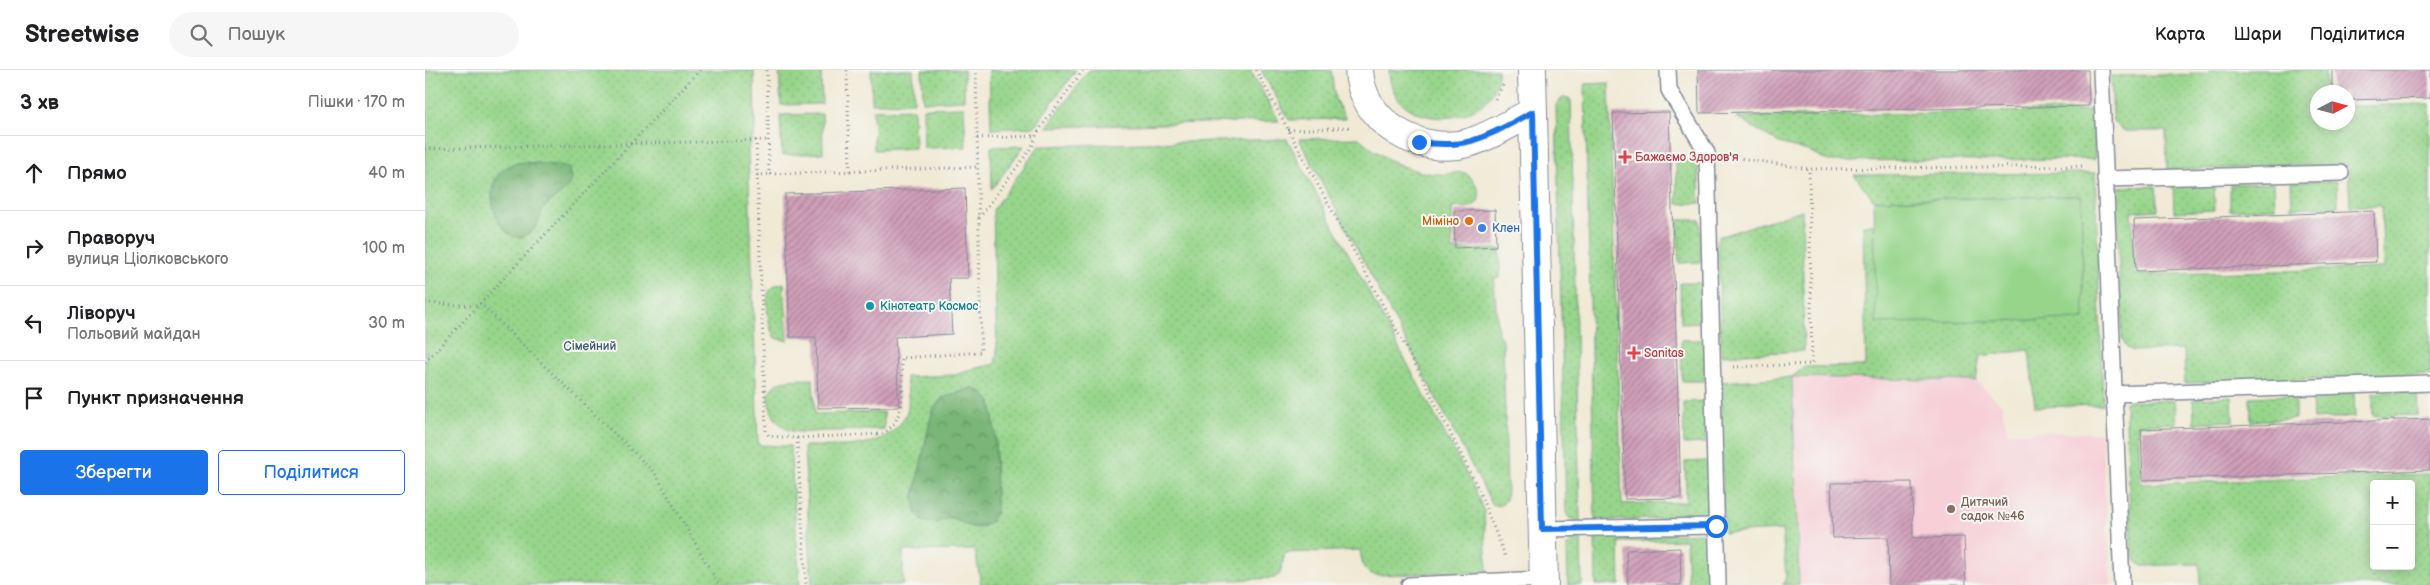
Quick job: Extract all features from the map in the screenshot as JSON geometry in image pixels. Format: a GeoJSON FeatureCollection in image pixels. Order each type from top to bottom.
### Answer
{"type":"FeatureCollection","features":[{"type":"Feature","properties":{"kind":"street"},"geometry":{"type":"LineString","coordinates":[[1359,70],[1366,99],[1377,116],[1389,128],[1419,142],[1439,145],[1468,143],[1533,112]]}},
{"type":"Feature","properties":{"kind":"street"},"geometry":{"type":"LineString","coordinates":[[1532,70],[1544,582]]}},
{"type":"Feature","properties":{"kind":"lane"},"geometry":{"type":"LineString","coordinates":[[1668,70],[1669,90],[1707,153],[1718,585]]}},
{"type":"Feature","properties":{"kind":"lane"},"geometry":{"type":"LineString","coordinates":[[2101,70],[2122,585]]}},
{"type":"Feature","properties":{"kind":"lane"},"geometry":{"type":"LineString","coordinates":[[2104,172],[2341,173]]}},
{"type":"Feature","properties":{"kind":"lane"},"geometry":{"type":"LineString","coordinates":[[2113,394],[2430,382]]}},
{"type":"Feature","properties":{"kind":"lane"},"geometry":{"type":"LineString","coordinates":[[1542,529],[1716,526]]}},
{"type":"Feature","properties":{"kind":"lane"},"geometry":{"type":"LineString","coordinates":[[1409,585],[1515,580],[1544,582]]}},
{"type":"Feature","properties":{"kind":"path"},"geometry":{"type":"LineString","coordinates":[[425,362],[700,70]]}},
{"type":"Feature","properties":{"kind":"path"},"geometry":{"type":"LineString","coordinates":[[767,70],[769,174],[772,174]]}},
{"type":"Feature","properties":{"kind":"path"},"geometry":{"type":"LineString","coordinates":[[847,70],[850,171]]}},
{"type":"Feature","properties":{"kind":"path"},"geometry":{"type":"LineString","coordinates":[[755,140],[766,431],[769,436],[797,438],[882,434],[888,431],[902,405],[902,358],[981,352],[976,70]]}},
{"type":"Feature","properties":{"kind":"path"},"geometry":{"type":"LineString","coordinates":[[979,218],[1032,147],[1036,136],[1083,70]]}},
{"type":"Feature","properties":{"kind":"path"},"geometry":{"type":"LineString","coordinates":[[1256,70],[1419,372],[1476,484],[1515,580]]}},
{"type":"Feature","properties":{"kind":"path"},"geometry":{"type":"LineString","coordinates":[[1489,105],[1499,93],[1505,80]]}},
{"type":"Feature","properties":{"kind":"path"},"geometry":{"type":"LineString","coordinates":[[1288,130],[1356,127]]}},
{"type":"Feature","properties":{"kind":"path"},"geometry":{"type":"LineString","coordinates":[[977,138],[1036,136]]}},
{"type":"Feature","properties":{"kind":"path"},"geometry":{"type":"LineString","coordinates":[[425,149],[768,140]]}},
{"type":"Feature","properties":{"kind":"path"},"geometry":{"type":"LineString","coordinates":[[1707,153],[1809,169],[2104,172]]}},
{"type":"Feature","properties":{"kind":"path"},"geometry":{"type":"LineString","coordinates":[[757,175],[978,167]]}},
{"type":"Feature","properties":{"kind":"path"},"geometry":{"type":"LineString","coordinates":[[1713,368],[1812,364],[1809,169]]}},
{"type":"Feature","properties":{"kind":"path"},"geometry":{"type":"LineString","coordinates":[[425,303],[479,305],[655,473],[719,585]]}},
{"type":"Feature","properties":{"kind":"path"},"geometry":{"type":"LineString","coordinates":[[797,438],[806,585]]}},
{"type":"Feature","properties":{"kind":"shaded area","name":"Дитячий садок №46"},"geometry":{"type":"Polygon","coordinates":[[[1792,377],[1976,381],[2002,405],[2007,432],[2101,433],[2111,585],[1799,585],[1792,377]]]}},
{"type":"Feature","properties":{"kind":"green space","name":"Сімейний"},"geometry":{"type":"Polygon","coordinates":[[[425,70],[754,70],[755,131],[748,150],[758,445],[790,446],[800,585],[425,585],[425,70]]]}},
{"type":"Feature","properties":{"kind":"green space"},"geometry":{"type":"Polygon","coordinates":[[[779,70],[821,70],[822,104],[781,105],[779,70]]]}},
{"type":"Feature","properties":{"kind":"green space"},"geometry":{"type":"Polygon","coordinates":[[[871,70],[913,70],[914,102],[872,103],[871,70]]]}},
{"type":"Feature","properties":{"kind":"green space"},"geometry":{"type":"Polygon","coordinates":[[[922,70],[964,70],[964,100],[923,102],[922,70]]]}},
{"type":"Feature","properties":{"kind":"green space"},"geometry":{"type":"Polygon","coordinates":[[[989,70],[1076,70],[1034,127],[991,129],[989,70]]]}},
{"type":"Feature","properties":{"kind":"green space"},"geometry":{"type":"Polygon","coordinates":[[[1089,70],[1250,70],[1279,121],[1047,127],[1089,70]]]}},
{"type":"Feature","properties":{"kind":"green space"},"geometry":{"type":"Polygon","coordinates":[[[1261,70],[1331,70],[1335,99],[1346,119],[1289,120],[1261,70]]]}},
{"type":"Feature","properties":{"kind":"green space"},"geometry":{"type":"Polygon","coordinates":[[[1389,70],[1498,70],[1494,90],[1482,105],[1464,114],[1444,118],[1424,115],[1407,107],[1394,92],[1389,70]]]}},
{"type":"Feature","properties":{"kind":"green space"},"geometry":{"type":"Polygon","coordinates":[[[2209,70],[2325,70],[2326,85],[2310,85],[2310,130],[2355,130],[2355,106],[2430,104],[2430,375],[2185,383],[2184,349],[2133,351],[2126,347],[2122,339],[2116,187],[2156,186],[2158,210],[2131,212],[2135,275],[2384,268],[2381,206],[2350,206],[2348,165],[2167,170],[2166,131],[2125,131],[2113,122],[2111,76],[2209,74],[2209,70]]]}},
{"type":"Feature","properties":{"kind":"green space"},"geometry":{"type":"Polygon","coordinates":[[[1609,83],[1622,504],[1686,502],[1685,462],[1707,461],[1707,517],[1595,521],[1585,84],[1609,83]]]}},
{"type":"Feature","properties":{"kind":"green space"},"geometry":{"type":"Polygon","coordinates":[[[1563,97],[1569,98],[1571,101],[1580,522],[1569,518],[1566,513],[1556,105],[1563,97]]]}},
{"type":"Feature","properties":{"kind":"green space"},"geometry":{"type":"Polygon","coordinates":[[[964,107],[966,147],[924,148],[923,108],[964,107]]]}},
{"type":"Feature","properties":{"kind":"green space"},"geometry":{"type":"Polygon","coordinates":[[[914,109],[915,148],[874,150],[873,110],[914,109]]]}},
{"type":"Feature","properties":{"kind":"green space"},"geometry":{"type":"Polygon","coordinates":[[[2094,110],[2095,159],[1828,161],[1811,152],[1779,143],[1736,117],[2094,110]]]}},
{"type":"Feature","properties":{"kind":"green space"},"geometry":{"type":"Polygon","coordinates":[[[822,114],[823,153],[782,155],[780,115],[822,114]]]}},
{"type":"Feature","properties":{"kind":"green space"},"geometry":{"type":"Polygon","coordinates":[[[1359,138],[1376,152],[1395,163],[1416,171],[1441,174],[1465,173],[1472,179],[1478,189],[1479,199],[1477,203],[1468,207],[1452,208],[1452,250],[1500,249],[1500,278],[1494,279],[1498,334],[1503,340],[1507,488],[1506,500],[1499,506],[1492,504],[1299,139],[1359,138]]]}},
{"type":"Feature","properties":{"kind":"green space"},"geometry":{"type":"Polygon","coordinates":[[[1287,139],[1475,490],[1484,512],[1487,572],[1376,575],[1371,574],[1365,569],[1360,550],[1285,553],[1280,574],[1274,578],[1133,585],[981,585],[975,550],[903,551],[903,585],[812,585],[804,446],[848,446],[877,440],[889,434],[899,425],[907,412],[906,377],[956,375],[995,364],[997,352],[993,210],[1039,146],[1287,139]]]}},
{"type":"Feature","properties":{"kind":"green space"},"geometry":{"type":"Polygon","coordinates":[[[1024,146],[992,189],[991,147],[1024,146]]]}},
{"type":"Feature","properties":{"kind":"green space"},"geometry":{"type":"Polygon","coordinates":[[[1676,161],[1698,161],[1700,203],[1677,204],[1676,161]]]}},
{"type":"Feature","properties":{"kind":"green space"},"geometry":{"type":"Polygon","coordinates":[[[525,162],[566,166],[569,169],[571,179],[566,189],[543,210],[533,230],[521,237],[510,234],[500,224],[494,210],[492,194],[496,179],[506,167],[525,162]]]}},
{"type":"Feature","properties":{"kind":"green space"},"geometry":{"type":"Polygon","coordinates":[[[2095,173],[2103,405],[2035,407],[2029,350],[1980,356],[1976,381],[1792,377],[1805,367],[1866,366],[1863,225],[1875,225],[1877,323],[2081,196],[1874,200],[1854,175],[2095,173]]]}},
{"type":"Feature","properties":{"kind":"green space"},"geometry":{"type":"Polygon","coordinates":[[[2337,181],[2338,206],[2292,208],[2291,182],[2337,181]]]}},
{"type":"Feature","properties":{"kind":"green space"},"geometry":{"type":"Polygon","coordinates":[[[2274,183],[2275,208],[2230,210],[2230,184],[2274,183]]]}},
{"type":"Feature","properties":{"kind":"green space"},"geometry":{"type":"Polygon","coordinates":[[[2214,184],[2215,210],[2174,212],[2173,185],[2214,184]]]}},
{"type":"Feature","properties":{"kind":"green space"},"geometry":{"type":"Polygon","coordinates":[[[2081,196],[2084,319],[1876,323],[1874,200],[2081,196]]]}},
{"type":"Feature","properties":{"kind":"green space"},"geometry":{"type":"Polygon","coordinates":[[[1802,210],[1804,351],[1721,355],[1718,237],[1802,210]]]}},
{"type":"Feature","properties":{"kind":"green space"},"geometry":{"type":"Polygon","coordinates":[[[1678,220],[1700,220],[1701,262],[1679,263],[1678,220]]]}},
{"type":"Feature","properties":{"kind":"green space"},"geometry":{"type":"Polygon","coordinates":[[[784,283],[788,341],[775,338],[771,329],[767,307],[770,290],[776,285],[784,283]]]}},
{"type":"Feature","properties":{"kind":"green space"},"geometry":{"type":"Polygon","coordinates":[[[1680,283],[1702,283],[1703,322],[1681,323],[1680,283]]]}},
{"type":"Feature","properties":{"kind":"green space"},"geometry":{"type":"Polygon","coordinates":[[[1681,340],[1704,340],[1705,381],[1682,381],[1681,340]]]}},
{"type":"Feature","properties":{"kind":"green space"},"geometry":{"type":"Polygon","coordinates":[[[1792,377],[1799,585],[1783,585],[1786,576],[1782,530],[1724,533],[1720,382],[1792,377]]]}},
{"type":"Feature","properties":{"kind":"green space"},"geometry":{"type":"Polygon","coordinates":[[[813,379],[815,414],[884,412],[884,429],[803,432],[785,428],[774,417],[771,410],[769,395],[772,388],[786,380],[813,379]]]}},
{"type":"Feature","properties":{"kind":"green space"},"geometry":{"type":"Polygon","coordinates":[[[972,388],[982,392],[991,402],[995,433],[996,513],[990,523],[979,528],[965,525],[957,519],[949,518],[935,523],[922,521],[916,513],[914,495],[932,412],[942,398],[972,388]]]}},
{"type":"Feature","properties":{"kind":"green space"},"geometry":{"type":"Polygon","coordinates":[[[2417,391],[2418,415],[2373,416],[2373,393],[2417,391]]]}},
{"type":"Feature","properties":{"kind":"green space"},"geometry":{"type":"Polygon","coordinates":[[[2354,393],[2355,417],[2313,419],[2312,395],[2354,393]]]}},
{"type":"Feature","properties":{"kind":"green space"},"geometry":{"type":"Polygon","coordinates":[[[2295,395],[2295,419],[2251,421],[2250,397],[2295,395]]]}},
{"type":"Feature","properties":{"kind":"green space"},"geometry":{"type":"Polygon","coordinates":[[[2232,397],[2233,421],[2194,423],[2193,399],[2232,397]]]}},
{"type":"Feature","properties":{"kind":"green space"},"geometry":{"type":"Polygon","coordinates":[[[2175,400],[2177,423],[2138,425],[2141,484],[2430,474],[2430,585],[2200,585],[2199,564],[2142,566],[2136,561],[2132,553],[2125,402],[2175,400]]]}},
{"type":"Feature","properties":{"kind":"green space"},"geometry":{"type":"Polygon","coordinates":[[[1705,401],[1706,443],[1684,444],[1683,402],[1705,401]]]}},
{"type":"Feature","properties":{"kind":"green space"},"geometry":{"type":"Polygon","coordinates":[[[1707,533],[1709,583],[1688,583],[1686,540],[1619,542],[1620,585],[1596,585],[1595,537],[1707,533]]]}},
{"type":"Feature","properties":{"kind":"green space"},"geometry":{"type":"Polygon","coordinates":[[[1581,537],[1582,585],[1568,585],[1567,546],[1575,538],[1581,537]]]}},
{"type":"Feature","properties":{"kind":"building"},"geometry":{"type":"Polygon","coordinates":[[[1698,70],[2088,70],[2089,106],[1699,113],[1698,70]]]}},
{"type":"Feature","properties":{"kind":"building"},"geometry":{"type":"Polygon","coordinates":[[[2332,70],[2430,70],[2430,98],[2355,100],[2355,85],[2332,85],[2332,70]]]}},
{"type":"Feature","properties":{"kind":"building"},"geometry":{"type":"Polygon","coordinates":[[[1669,112],[1681,498],[1625,499],[1613,113],[1669,112]]]}},
{"type":"Feature","properties":{"kind":"building","name":"Кінотеатр Космос"},"geometry":{"type":"Polygon","coordinates":[[[965,188],[968,278],[949,278],[952,334],[895,337],[899,407],[818,408],[816,337],[790,337],[785,194],[965,188]]]}},
{"type":"Feature","properties":{"kind":"building"},"geometry":{"type":"Polygon","coordinates":[[[1495,210],[1496,246],[1455,248],[1454,211],[1495,210]]]}},
{"type":"Feature","properties":{"kind":"building"},"geometry":{"type":"Polygon","coordinates":[[[2374,211],[2376,262],[2136,271],[2134,220],[2374,211]]]}},
{"type":"Feature","properties":{"kind":"building"},"geometry":{"type":"Polygon","coordinates":[[[2430,419],[2430,470],[2143,480],[2141,429],[2430,419]]]}},
{"type":"Feature","properties":{"kind":"building","name":"Дитячий садок №46"},"geometry":{"type":"Polygon","coordinates":[[[1912,482],[1913,538],[1964,537],[1966,585],[1889,585],[1888,537],[1833,538],[1831,483],[1912,482]]]}},
{"type":"Feature","properties":{"kind":"building"},"geometry":{"type":"Polygon","coordinates":[[[1680,548],[1681,585],[1628,585],[1626,550],[1680,548]]]}},
{"type":"Feature","properties":{"kind":"place","name":"Бажаємо Здоров'я"},"geometry":{"type":"Point","coordinates":[1625,157]}},
{"type":"Feature","properties":{"kind":"place","name":"Міміно"},"geometry":{"type":"Point","coordinates":[1469,221]}},
{"type":"Feature","properties":{"kind":"place","name":"Клен"},"geometry":{"type":"Point","coordinates":[1482,228]}},
{"type":"Feature","properties":{"kind":"place","name":"Кінотеатр Космос"},"geometry":{"type":"Point","coordinates":[870,306]}},
{"type":"Feature","properties":{"kind":"place","name":"Sanitas"},"geometry":{"type":"Point","coordinates":[1634,353]}},
{"type":"Feature","properties":{"kind":"place","name":"Дитячий садок №46"},"geometry":{"type":"Point","coordinates":[1951,509]}},
{"type":"Feature","properties":{"kind":"route"},"geometry":{"type":"LineString","coordinates":[[1419,142],[1439,145],[1468,143],[1533,112],[1542,529],[1716,526]]}}]}
